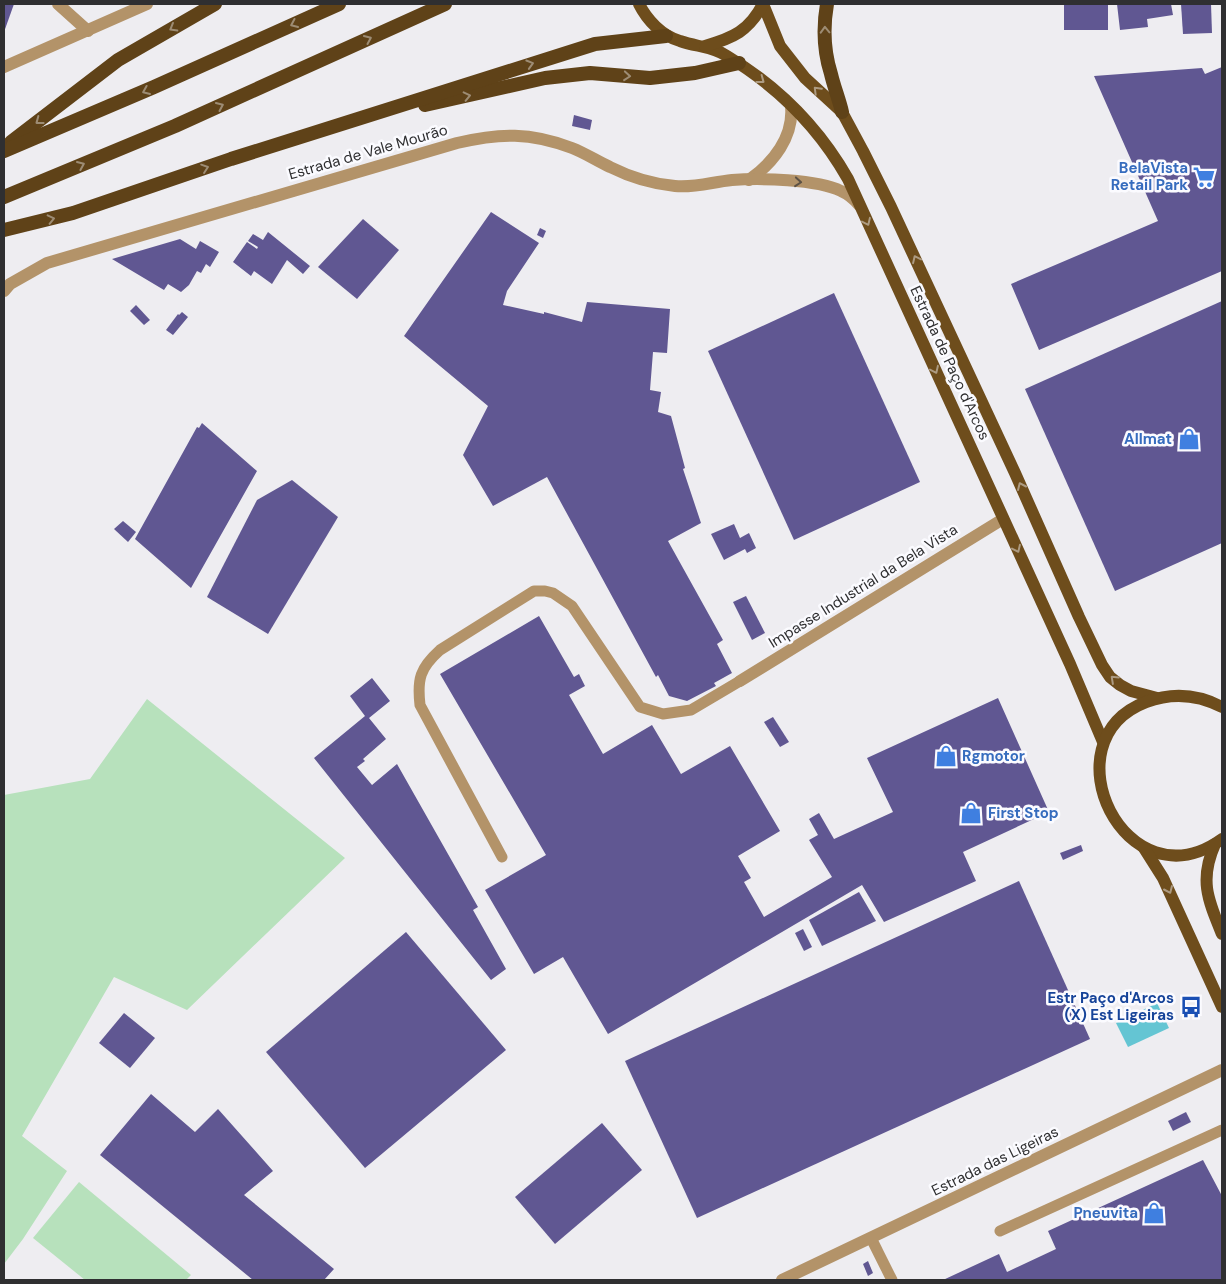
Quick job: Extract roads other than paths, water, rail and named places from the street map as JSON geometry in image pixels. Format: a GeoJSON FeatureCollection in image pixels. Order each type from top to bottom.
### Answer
{"type":"FeatureCollection","features":[{"type":"Feature","properties":{"kind":"highway"},"geometry":{"type":"LineString","coordinates":[[4,149],[118,60],[215,4]]}},
{"type":"Feature","properties":{"kind":"highway"},"geometry":{"type":"LineString","coordinates":[[4,149],[163,83],[338,4]]}},
{"type":"Feature","properties":{"kind":"highway"},"geometry":{"type":"LineString","coordinates":[[4,197],[175,126],[445,4]]}},
{"type":"Feature","properties":{"kind":"highway"},"geometry":{"type":"LineString","coordinates":[[827,4],[824,28],[827,53],[831,76],[842,112]]}},
{"type":"Feature","properties":{"kind":"highway"},"geometry":{"type":"LineString","coordinates":[[4,230],[73,213],[231,159],[595,44],[666,36]]}},
{"type":"Feature","properties":{"kind":"highway"},"geometry":{"type":"LineString","coordinates":[[334,126],[545,78],[590,73],[650,78],[694,73],[738,64]]}},
{"type":"Feature","properties":{"kind":"main road","name":"Estrada de Paço d'Arcos"},"geometry":{"type":"LineString","coordinates":[[763,4],[780,46],[793,65],[842,112],[896,216],[1102,665],[1110,677],[1120,685],[1131,691],[1157,698]]}},
{"type":"Feature","properties":{"kind":"main road","name":"Estrada de Paço d'Arcos"},"geometry":{"type":"LineString","coordinates":[[704,46],[724,41],[740,33],[754,20],[763,4]]}},
{"type":"Feature","properties":{"kind":"main road"},"geometry":{"type":"LineString","coordinates":[[640,7],[666,36]]}},
{"type":"Feature","properties":{"kind":"main road","name":"Estrada de Paço d'Arcos"},"geometry":{"type":"LineString","coordinates":[[666,36],[679,41],[704,46],[724,54],[775,91],[817,132],[848,179],[1070,664],[1103,742]]}},
{"type":"Feature","properties":{"kind":"main road","name":"Estrada de Paço d'Arcos"},"geometry":{"type":"LineString","coordinates":[[1219,842],[1198,852],[1183,856],[1160,853],[1144,848],[1130,839],[1115,821],[1104,800],[1099,775],[1103,742],[1116,722],[1136,706],[1157,698],[1174,695],[1201,697],[1222,707]]}},
{"type":"Feature","properties":{"kind":"main road","name":"Estrada de Paço d'Arcos"},"geometry":{"type":"LineString","coordinates":[[1219,842],[1208,860],[1206,875],[1210,904],[1222,934]]}},
{"type":"Feature","properties":{"kind":"main road","name":"Estrada de Paço d'Arcos"},"geometry":{"type":"LineString","coordinates":[[1144,848],[1155,863],[1182,917],[1222,1007]]}},
{"type":"Feature","properties":{"kind":"street"},"geometry":{"type":"LineString","coordinates":[[58,4],[88,31]]}},
{"type":"Feature","properties":{"kind":"street"},"geometry":{"type":"LineString","coordinates":[[4,67],[147,4]]}},
{"type":"Feature","properties":{"kind":"street"},"geometry":{"type":"LineString","coordinates":[[749,180],[762,171],[784,142],[791,124],[791,106]]}},
{"type":"Feature","properties":{"kind":"street","name":"Estrada de Vale Mourão"},"geometry":{"type":"LineString","coordinates":[[4,291],[10,284],[47,262],[485,136],[510,134],[533,136],[572,148],[624,173],[654,183],[694,187],[730,180],[749,180],[827,186],[848,195],[859,205]]}},
{"type":"Feature","properties":{"kind":"street","name":"Impasse Industrial da Bela Vista"},"geometry":{"type":"LineString","coordinates":[[740,682],[1003,519]]}},
{"type":"Feature","properties":{"kind":"street","name":"Estrada das Ligeiras"},"geometry":{"type":"LineString","coordinates":[[782,1280],[1222,1070]]}},
{"type":"Feature","properties":{"kind":"lane"},"geometry":{"type":"LineString","coordinates":[[502,857],[420,705],[418,690],[421,674],[428,661],[440,650],[534,591],[545,591],[553,593],[572,606],[640,707],[663,714],[691,710],[740,682]]}},
{"type":"Feature","properties":{"kind":"lane"},"geometry":{"type":"LineString","coordinates":[[1000,1232],[1222,1130]]}},
{"type":"Feature","properties":{"kind":"lane"},"geometry":{"type":"LineString","coordinates":[[871,1238],[892,1280]]}},
{"type":"Feature","properties":{"kind":"water"},"geometry":{"type":"Polygon","coordinates":[[[1157,1003],[1169,1028],[1128,1047],[1116,1023],[1157,1003]]]}},
{"type":"Feature","properties":{"kind":"place","name":"BelaVista Retail Park"},"geometry":{"type":"Point","coordinates":[1204,177]}},
{"type":"Feature","properties":{"kind":"place","name":"Allmat"},"geometry":{"type":"Point","coordinates":[1189,439]}},
{"type":"Feature","properties":{"kind":"place","name":"Rgmotor"},"geometry":{"type":"Point","coordinates":[946,756]}},
{"type":"Feature","properties":{"kind":"place","name":"First Stop"},"geometry":{"type":"Point","coordinates":[971,813]}},
{"type":"Feature","properties":{"kind":"place","name":"Estr Paço d'Arcos (X) Est Ligeiras"},"geometry":{"type":"Point","coordinates":[1191,1007]}},
{"type":"Feature","properties":{"kind":"place","name":"Pneuvita"},"geometry":{"type":"Point","coordinates":[1154,1213]}}]}
